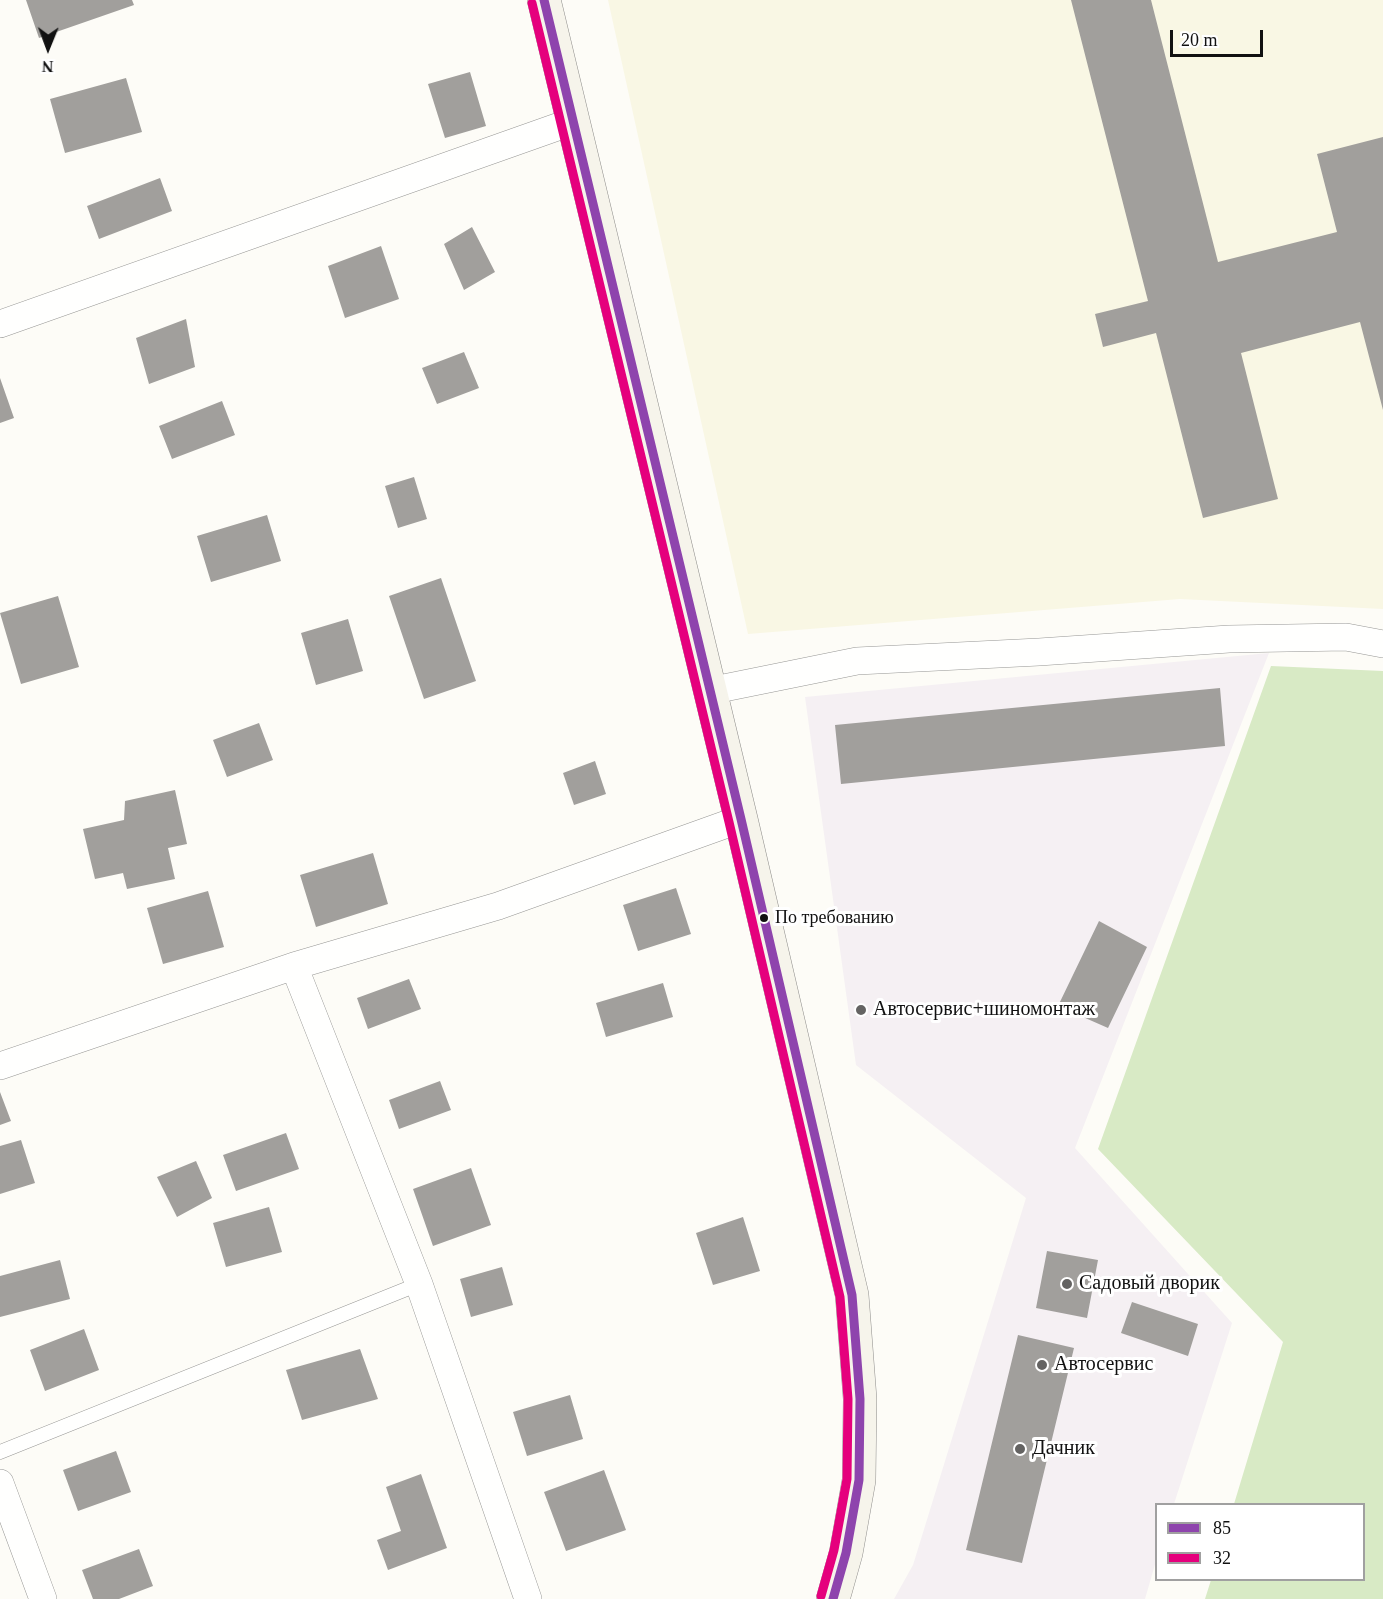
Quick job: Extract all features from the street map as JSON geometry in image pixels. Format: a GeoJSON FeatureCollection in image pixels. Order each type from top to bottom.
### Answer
{"type":"FeatureCollection","features":[{"type":"Feature","properties":{"kind":"main road"},"geometry":{"type":"LineString","coordinates":[[544,0],[741,819],[852,1296],[860,1399],[859,1480],[846,1553],[833,1599]]}},
{"type":"Feature","properties":{"kind":"street"},"geometry":{"type":"LineString","coordinates":[[0,324],[574,121]]}},
{"type":"Feature","properties":{"kind":"street"},"geometry":{"type":"LineString","coordinates":[[709,691],[857,661],[1040,652],[1229,639],[1346,637],[1383,644]]}},
{"type":"Feature","properties":{"kind":"street"},"geometry":{"type":"LineString","coordinates":[[0,1066],[294,966],[498,906],[741,819]]}},
{"type":"Feature","properties":{"kind":"street"},"geometry":{"type":"LineString","coordinates":[[294,966],[419,1284],[528,1599]]}},
{"type":"Feature","properties":{"kind":"street"},"geometry":{"type":"LineString","coordinates":[[0,1483],[43,1599]]}},
{"type":"Feature","properties":{"kind":"lane"},"geometry":{"type":"LineString","coordinates":[[0,1452],[419,1284]]}},
{"type":"Feature","properties":{"kind":"shaded area"},"geometry":{"type":"Polygon","coordinates":[[[608,0],[1383,0],[1383,609],[1180,599],[748,634],[608,0]]]}},
{"type":"Feature","properties":{"kind":"shaded area"},"geometry":{"type":"Polygon","coordinates":[[[1269,653],[1075,1148],[1232,1323],[1174,1503],[1155,1503],[1155,1564],[1145,1599],[894,1599],[913,1565],[1026,1198],[856,1065],[805,697],[1269,653]]]}},
{"type":"Feature","properties":{"kind":"green space"},"geometry":{"type":"Polygon","coordinates":[[[1271,666],[1383,671],[1383,1599],[1205,1599],[1211,1581],[1365,1581],[1365,1503],[1234,1503],[1283,1342],[1098,1149],[1271,666]]]}},
{"type":"Feature","properties":{"kind":"building"},"geometry":{"type":"Polygon","coordinates":[[[26,0],[132,0],[134,5],[39,38],[26,0]]]}},
{"type":"Feature","properties":{"kind":"building"},"geometry":{"type":"Polygon","coordinates":[[[1071,0],[1151,0],[1218,262],[1337,232],[1317,154],[1383,137],[1383,410],[1360,322],[1241,353],[1278,499],[1203,518],[1156,333],[1103,347],[1095,314],[1148,301],[1071,0]]]}},
{"type":"Feature","properties":{"kind":"building"},"geometry":{"type":"Polygon","coordinates":[[[470,72],[486,126],[445,138],[428,84],[470,72]]]}},
{"type":"Feature","properties":{"kind":"building"},"geometry":{"type":"Polygon","coordinates":[[[126,78],[142,132],[65,153],[50,99],[126,78]]]}},
{"type":"Feature","properties":{"kind":"building"},"geometry":{"type":"Polygon","coordinates":[[[160,178],[172,211],[99,239],[87,206],[160,178]]]}},
{"type":"Feature","properties":{"kind":"building"},"geometry":{"type":"Polygon","coordinates":[[[472,227],[495,272],[464,290],[444,244],[472,227]]]}},
{"type":"Feature","properties":{"kind":"building"},"geometry":{"type":"Polygon","coordinates":[[[381,246],[399,299],[345,318],[328,266],[381,246]]]}},
{"type":"Feature","properties":{"kind":"building"},"geometry":{"type":"Polygon","coordinates":[[[186,319],[195,367],[149,384],[136,338],[186,319]]]}},
{"type":"Feature","properties":{"kind":"building"},"geometry":{"type":"Polygon","coordinates":[[[464,352],[479,388],[437,404],[422,368],[464,352]]]}},
{"type":"Feature","properties":{"kind":"building"},"geometry":{"type":"Polygon","coordinates":[[[0,378],[14,418],[0,423],[0,378]]]}},
{"type":"Feature","properties":{"kind":"building"},"geometry":{"type":"Polygon","coordinates":[[[222,401],[235,435],[172,459],[159,426],[222,401]]]}},
{"type":"Feature","properties":{"kind":"building"},"geometry":{"type":"Polygon","coordinates":[[[414,477],[427,519],[398,528],[385,486],[414,477]]]}},
{"type":"Feature","properties":{"kind":"building"},"geometry":{"type":"Polygon","coordinates":[[[267,515],[281,561],[211,582],[197,536],[267,515]]]}},
{"type":"Feature","properties":{"kind":"building"},"geometry":{"type":"Polygon","coordinates":[[[441,578],[476,681],[424,699],[389,596],[441,578]]]}},
{"type":"Feature","properties":{"kind":"building"},"geometry":{"type":"Polygon","coordinates":[[[58,596],[79,667],[21,684],[0,613],[58,596]]]}},
{"type":"Feature","properties":{"kind":"building"},"geometry":{"type":"Polygon","coordinates":[[[348,619],[363,671],[316,685],[301,633],[348,619]]]}},
{"type":"Feature","properties":{"kind":"building"},"geometry":{"type":"Polygon","coordinates":[[[1220,688],[1225,746],[841,784],[835,725],[1220,688]]]}},
{"type":"Feature","properties":{"kind":"building"},"geometry":{"type":"Polygon","coordinates":[[[259,723],[273,760],[227,777],[213,740],[259,723]]]}},
{"type":"Feature","properties":{"kind":"building"},"geometry":{"type":"Polygon","coordinates":[[[595,761],[606,794],[574,805],[563,773],[595,761]]]}},
{"type":"Feature","properties":{"kind":"building"},"geometry":{"type":"Polygon","coordinates":[[[175,790],[187,844],[168,848],[175,879],[127,889],[123,873],[95,879],[83,829],[124,820],[125,801],[175,790]]]}},
{"type":"Feature","properties":{"kind":"building"},"geometry":{"type":"Polygon","coordinates":[[[373,853],[388,904],[316,927],[300,875],[373,853]]]}},
{"type":"Feature","properties":{"kind":"building"},"geometry":{"type":"Polygon","coordinates":[[[676,888],[691,934],[638,951],[623,905],[676,888]]]}},
{"type":"Feature","properties":{"kind":"building"},"geometry":{"type":"Polygon","coordinates":[[[208,891],[224,947],[163,964],[147,908],[208,891]]]}},
{"type":"Feature","properties":{"kind":"building"},"geometry":{"type":"Polygon","coordinates":[[[1099,921],[1147,947],[1108,1028],[1058,1006],[1099,921]]]}},
{"type":"Feature","properties":{"kind":"building"},"geometry":{"type":"Polygon","coordinates":[[[409,979],[421,1009],[368,1029],[357,998],[409,979]]]}},
{"type":"Feature","properties":{"kind":"building"},"geometry":{"type":"Polygon","coordinates":[[[663,983],[673,1017],[606,1037],[596,1003],[663,983]]]}},
{"type":"Feature","properties":{"kind":"building"},"geometry":{"type":"Polygon","coordinates":[[[440,1081],[451,1110],[399,1129],[389,1100],[440,1081]]]}},
{"type":"Feature","properties":{"kind":"building"},"geometry":{"type":"Polygon","coordinates":[[[0,1092],[11,1121],[0,1125],[0,1092]]]}},
{"type":"Feature","properties":{"kind":"building"},"geometry":{"type":"Polygon","coordinates":[[[286,1133],[299,1169],[236,1191],[223,1155],[286,1133]]]}},
{"type":"Feature","properties":{"kind":"building"},"geometry":{"type":"Polygon","coordinates":[[[21,1140],[35,1183],[0,1194],[0,1146],[21,1140]]]}},
{"type":"Feature","properties":{"kind":"building"},"geometry":{"type":"Polygon","coordinates":[[[196,1161],[212,1198],[177,1217],[157,1177],[196,1161]]]}},
{"type":"Feature","properties":{"kind":"building"},"geometry":{"type":"Polygon","coordinates":[[[471,1168],[491,1225],[433,1246],[413,1189],[471,1168]]]}},
{"type":"Feature","properties":{"kind":"building"},"geometry":{"type":"Polygon","coordinates":[[[269,1207],[282,1252],[226,1267],[213,1223],[269,1207]]]}},
{"type":"Feature","properties":{"kind":"building"},"geometry":{"type":"Polygon","coordinates":[[[743,1217],[760,1271],[713,1285],[696,1233],[743,1217]]]}},
{"type":"Feature","properties":{"kind":"building"},"geometry":{"type":"Polygon","coordinates":[[[1047,1251],[1098,1260],[1087,1318],[1036,1308],[1047,1251]]]}},
{"type":"Feature","properties":{"kind":"building"},"geometry":{"type":"Polygon","coordinates":[[[60,1260],[70,1299],[0,1317],[0,1276],[60,1260]]]}},
{"type":"Feature","properties":{"kind":"building"},"geometry":{"type":"Polygon","coordinates":[[[502,1267],[513,1305],[471,1317],[460,1279],[502,1267]]]}},
{"type":"Feature","properties":{"kind":"building"},"geometry":{"type":"Polygon","coordinates":[[[1132,1302],[1198,1324],[1188,1356],[1121,1333],[1132,1302]]]}},
{"type":"Feature","properties":{"kind":"building"},"geometry":{"type":"Polygon","coordinates":[[[84,1329],[99,1370],[45,1391],[30,1350],[84,1329]]]}},
{"type":"Feature","properties":{"kind":"building","name":"Дачник"},"geometry":{"type":"Polygon","coordinates":[[[1018,1335],[1074,1348],[1022,1563],[966,1550],[1018,1335]]]}},
{"type":"Feature","properties":{"kind":"building"},"geometry":{"type":"Polygon","coordinates":[[[360,1349],[378,1399],[302,1420],[286,1370],[360,1349]]]}},
{"type":"Feature","properties":{"kind":"building"},"geometry":{"type":"Polygon","coordinates":[[[570,1395],[583,1439],[527,1456],[513,1412],[570,1395]]]}},
{"type":"Feature","properties":{"kind":"building"},"geometry":{"type":"Polygon","coordinates":[[[116,1451],[131,1492],[78,1511],[63,1470],[116,1451]]]}},
{"type":"Feature","properties":{"kind":"building"},"geometry":{"type":"Polygon","coordinates":[[[604,1470],[626,1530],[566,1551],[544,1492],[604,1470]]]}},
{"type":"Feature","properties":{"kind":"building"},"geometry":{"type":"Polygon","coordinates":[[[421,1474],[447,1548],[388,1570],[377,1540],[401,1531],[386,1487],[421,1474]]]}},
{"type":"Feature","properties":{"kind":"building"},"geometry":{"type":"Polygon","coordinates":[[[139,1549],[153,1586],[119,1599],[93,1599],[82,1570],[139,1549]]]}},
{"type":"Feature","properties":{"kind":"transit line","name":"85"},"geometry":{"type":"LineString","coordinates":[[544,0],[741,819],[852,1295],[860,1399],[859,1480],[846,1553],[833,1599]]}},
{"type":"Feature","properties":{"kind":"transit line","name":"32"},"geometry":{"type":"LineString","coordinates":[[532,3],[729,822],[840,1297],[848,1399],[847,1479],[834,1550],[821,1596]]}},
{"type":"Feature","properties":{"kind":"place","name":"По требованию"},"geometry":{"type":"Point","coordinates":[764,918]}},
{"type":"Feature","properties":{"kind":"place","name":"Автосервис+шиномонтаж"},"geometry":{"type":"Point","coordinates":[861,1010]}},
{"type":"Feature","properties":{"kind":"place","name":"Садовый дворик"},"geometry":{"type":"Point","coordinates":[1067,1284]}},
{"type":"Feature","properties":{"kind":"place","name":"Автосервис"},"geometry":{"type":"Point","coordinates":[1042,1365]}},
{"type":"Feature","properties":{"kind":"place","name":"Дачник"},"geometry":{"type":"Point","coordinates":[1020,1449]}}]}
